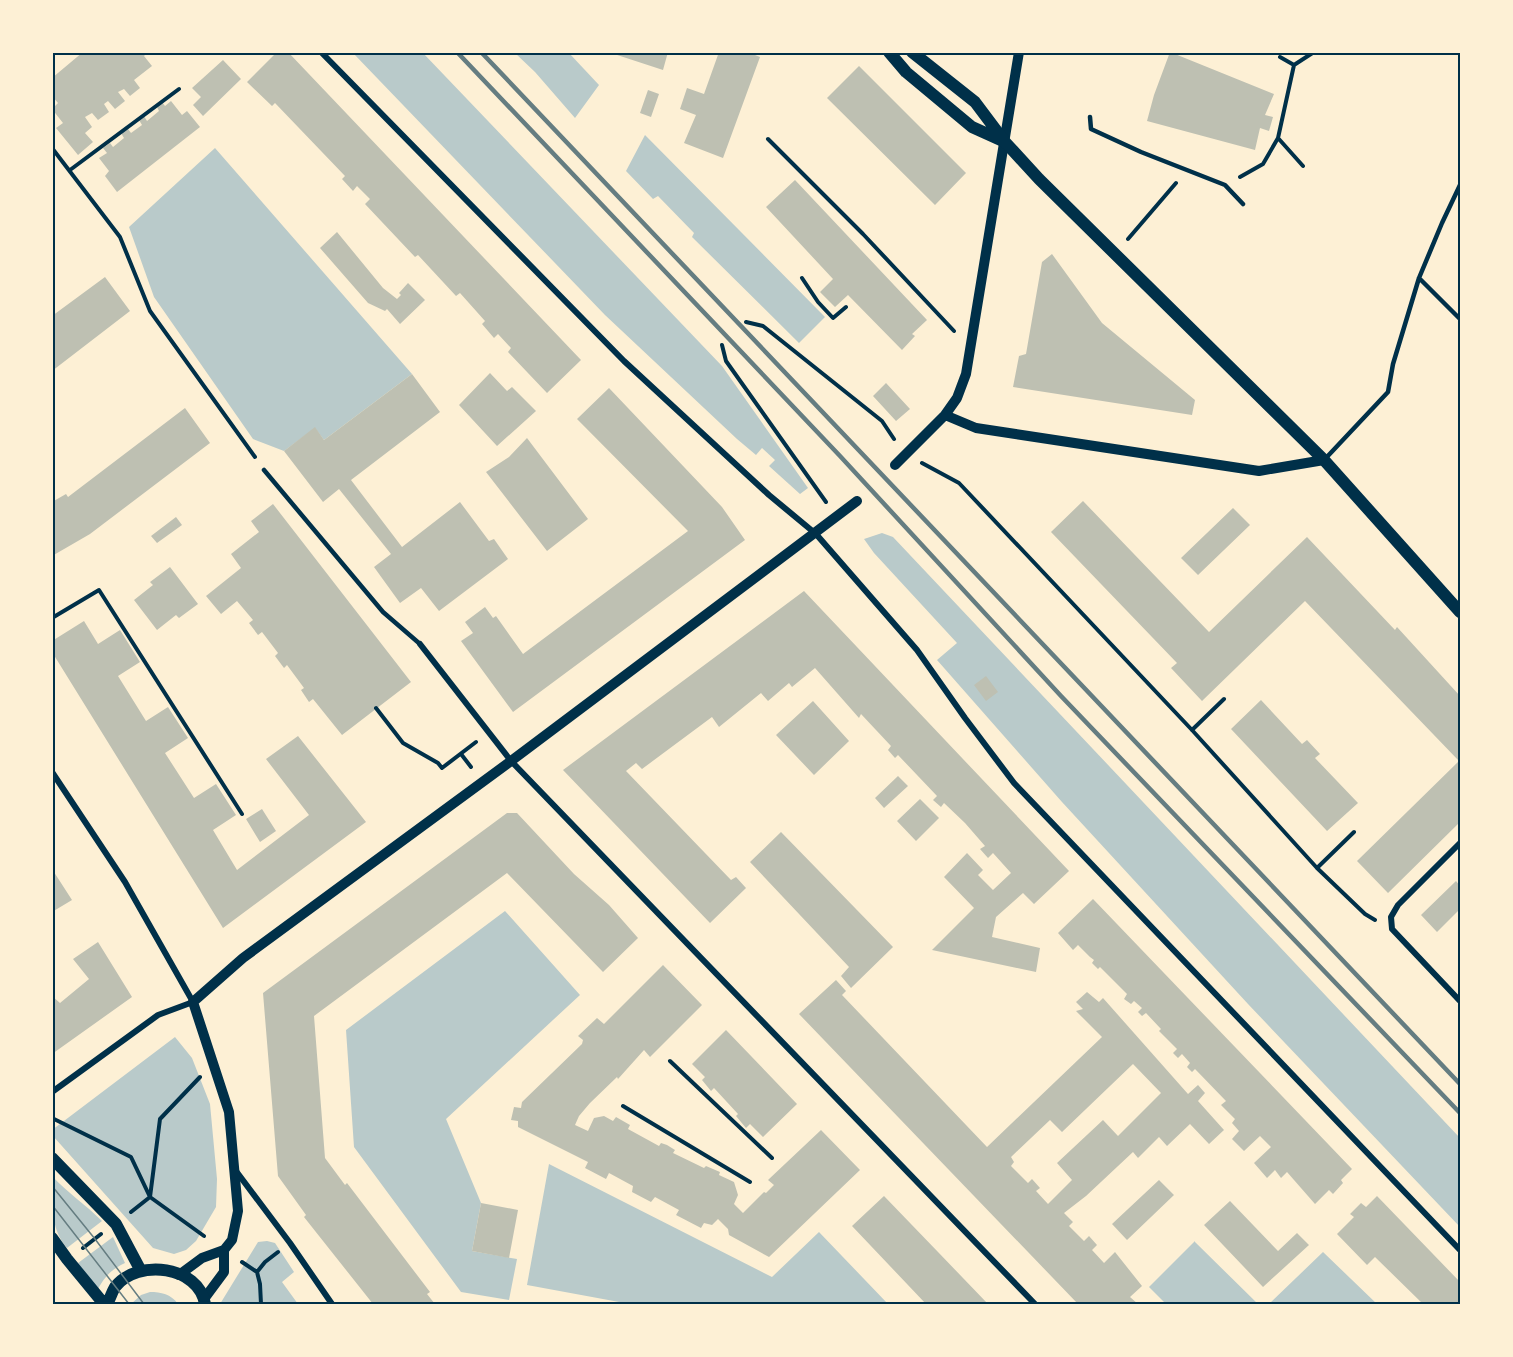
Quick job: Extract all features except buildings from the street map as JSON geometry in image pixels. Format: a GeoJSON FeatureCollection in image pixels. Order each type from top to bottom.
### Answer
{"type":"FeatureCollection","features":[{"type":"Feature","properties":{"kind":"main road"},"geometry":{"type":"LineString","coordinates":[[889,52],[906,72],[972,127],[1005,142]]}},
{"type":"Feature","properties":{"kind":"main road"},"geometry":{"type":"LineString","coordinates":[[920,54],[975,102],[1005,142],[1039,179],[1324,460],[1461,612]]}},
{"type":"Feature","properties":{"kind":"main road"},"geometry":{"type":"LineString","coordinates":[[52,1158],[116,1224],[141,1271]]}},
{"type":"Feature","properties":{"kind":"main road"},"geometry":{"type":"LineString","coordinates":[[52,1238],[105,1305],[115,1287],[124,1279],[141,1271],[156,1269],[179,1275],[193,1283],[205,1302]]}},
{"type":"Feature","properties":{"kind":"street"},"geometry":{"type":"LineString","coordinates":[[321,52],[624,361],[769,495],[816,534],[917,650],[1014,783],[1461,1250]]}},
{"type":"Feature","properties":{"kind":"street"},"geometry":{"type":"LineString","coordinates":[[895,465],[945,415],[957,398],[966,374],[1019,52]]}},
{"type":"Feature","properties":{"kind":"street"},"geometry":{"type":"LineString","coordinates":[[945,415],[976,428],[1259,471],[1324,460]]}},
{"type":"Feature","properties":{"kind":"street"},"geometry":{"type":"LineString","coordinates":[[52,1092],[158,1015],[193,1002],[243,958],[816,534],[857,501]]}},
{"type":"Feature","properties":{"kind":"street"},"geometry":{"type":"LineString","coordinates":[[420,644],[511,761],[1035,1305]]}},
{"type":"Feature","properties":{"kind":"street"},"geometry":{"type":"LineString","coordinates":[[52,772],[125,882],[193,1002],[229,1112],[238,1211],[232,1240],[224,1250],[202,1258],[179,1275]]}},
{"type":"Feature","properties":{"kind":"street"},"geometry":{"type":"LineString","coordinates":[[1461,843],[1398,905],[1390,917],[1392,930],[1461,1001]]}},
{"type":"Feature","properties":{"kind":"street"},"geometry":{"type":"LineString","coordinates":[[235,1170],[291,1243],[332,1305]]}},
{"type":"Feature","properties":{"kind":"street"},"geometry":{"type":"LineString","coordinates":[[205,1302],[224,1272],[224,1250]]}},
{"type":"Feature","properties":{"kind":"lane"},"geometry":{"type":"LineString","coordinates":[[1090,117],[1091,129],[1225,185],[1243,204]]}},
{"type":"Feature","properties":{"kind":"lane"},"geometry":{"type":"LineString","coordinates":[[1324,460],[1388,392],[1393,364],[1419,278],[1461,185]]}},
{"type":"Feature","properties":{"kind":"lane"},"geometry":{"type":"LineString","coordinates":[[1419,278],[1461,319]]}},
{"type":"Feature","properties":{"kind":"lane"},"geometry":{"type":"LineString","coordinates":[[264,470],[383,612],[420,644]]}},
{"type":"Feature","properties":{"kind":"path"},"geometry":{"type":"LineString","coordinates":[[1225,185],[1263,164],[1278,138],[1294,65],[1314,52]]}},
{"type":"Feature","properties":{"kind":"path"},"geometry":{"type":"LineString","coordinates":[[1280,57],[1294,65]]}},
{"type":"Feature","properties":{"kind":"path"},"geometry":{"type":"LineString","coordinates":[[70,170],[179,89]]}},
{"type":"Feature","properties":{"kind":"path"},"geometry":{"type":"LineString","coordinates":[[768,138],[871,242],[970,349]]}},
{"type":"Feature","properties":{"kind":"path"},"geometry":{"type":"LineString","coordinates":[[1278,138],[1303,166]]}},
{"type":"Feature","properties":{"kind":"path"},"geometry":{"type":"LineString","coordinates":[[52,148],[120,237],[150,311],[264,470]]}},
{"type":"Feature","properties":{"kind":"path"},"geometry":{"type":"LineString","coordinates":[[1142,221],[1187,170]]}},
{"type":"Feature","properties":{"kind":"path"},"geometry":{"type":"LineString","coordinates":[[802,278],[818,302],[833,318],[846,307]]}},
{"type":"Feature","properties":{"kind":"path"},"geometry":{"type":"LineString","coordinates":[[746,322],[763,326],[882,421],[896,442]]}},
{"type":"Feature","properties":{"kind":"path"},"geometry":{"type":"LineString","coordinates":[[722,345],[726,361],[826,503]]}},
{"type":"Feature","properties":{"kind":"path"},"geometry":{"type":"LineString","coordinates":[[906,455],[959,483],[1192,730],[1317,868],[1365,915],[1392,930]]}},
{"type":"Feature","properties":{"kind":"path"},"geometry":{"type":"LineString","coordinates":[[52,618],[99,590],[242,814]]}},
{"type":"Feature","properties":{"kind":"path"},"geometry":{"type":"LineString","coordinates":[[1192,730],[1224,699]]}},
{"type":"Feature","properties":{"kind":"path"},"geometry":{"type":"LineString","coordinates":[[376,708],[403,743],[438,763],[442,768],[489,732]]}},
{"type":"Feature","properties":{"kind":"path"},"geometry":{"type":"LineString","coordinates":[[1317,868],[1354,832]]}},
{"type":"Feature","properties":{"kind":"path"},"geometry":{"type":"LineString","coordinates":[[670,1061],[772,1158]]}},
{"type":"Feature","properties":{"kind":"path"},"geometry":{"type":"LineString","coordinates":[[67,1259],[150,1197],[160,1119],[196,1080],[216,1068]]}},
{"type":"Feature","properties":{"kind":"path"},"geometry":{"type":"LineString","coordinates":[[623,1106],[750,1182]]}},
{"type":"Feature","properties":{"kind":"path"},"geometry":{"type":"LineString","coordinates":[[52,1118],[131,1157],[150,1197]]}},
{"type":"Feature","properties":{"kind":"path"},"geometry":{"type":"LineString","coordinates":[[261,1305],[257,1272],[265,1262],[291,1243]]}},
{"type":"Feature","properties":{"kind":"shaded area"},"geometry":{"type":"Polygon","coordinates":[[[353,53],[423,53],[722,366],[808,488],[800,494],[769,466],[775,460],[762,448],[756,455],[737,439],[605,315],[353,53]]]}},
{"type":"Feature","properties":{"kind":"shaded area"},"geometry":{"type":"Polygon","coordinates":[[[515,53],[569,53],[599,85],[575,118],[535,72],[515,53]]]}},
{"type":"Feature","properties":{"kind":"shaded area"},"geometry":{"type":"Polygon","coordinates":[[[645,135],[825,317],[799,343],[692,237],[694,233],[658,196],[653,199],[626,171],[645,135]]]}},
{"type":"Feature","properties":{"kind":"shaded area"},"geometry":{"type":"Polygon","coordinates":[[[215,148],[412,374],[324,440],[315,428],[284,451],[253,439],[154,297],[129,227],[215,148]]]}},
{"type":"Feature","properties":{"kind":"shaded area"},"geometry":{"type":"Polygon","coordinates":[[[882,533],[893,537],[1460,1138],[1460,1227],[1248,1004],[1062,802],[937,660],[957,643],[874,553],[864,539],[882,533]]]}},
{"type":"Feature","properties":{"kind":"shaded area"},"geometry":{"type":"Polygon","coordinates":[[[505,911],[580,995],[446,1119],[481,1203],[472,1251],[517,1259],[509,1300],[461,1292],[354,1147],[346,1030],[505,911]]]}},
{"type":"Feature","properties":{"kind":"shaded area"},"geometry":{"type":"Polygon","coordinates":[[[175,1037],[192,1058],[210,1104],[217,1179],[216,1207],[196,1241],[186,1250],[174,1254],[153,1248],[53,1136],[52,1130],[175,1037]]]}},
{"type":"Feature","properties":{"kind":"shaded area"},"geometry":{"type":"Polygon","coordinates":[[[549,1164],[772,1277],[819,1232],[888,1304],[630,1304],[527,1285],[549,1164]]]}},
{"type":"Feature","properties":{"kind":"shaded area"},"geometry":{"type":"Polygon","coordinates":[[[52,1176],[102,1221],[67,1248],[57,1232],[55,1223],[52,1205],[52,1176]]]}},
{"type":"Feature","properties":{"kind":"shaded area"},"geometry":{"type":"Polygon","coordinates":[[[113,1237],[125,1263],[109,1273],[98,1289],[78,1263],[113,1237]]]}},
{"type":"Feature","properties":{"kind":"shaded area"},"geometry":{"type":"Polygon","coordinates":[[[1195,1241],[1258,1304],[1166,1304],[1149,1287],[1195,1241]]]}},
{"type":"Feature","properties":{"kind":"shaded area"},"geometry":{"type":"Polygon","coordinates":[[[258,1242],[275,1243],[294,1272],[282,1282],[298,1304],[220,1304],[258,1242]]]}},
{"type":"Feature","properties":{"kind":"shaded area"},"geometry":{"type":"Polygon","coordinates":[[[1323,1252],[1377,1304],[1269,1304],[1323,1252]]]}},
{"type":"Feature","properties":{"kind":"shaded area"},"geometry":{"type":"Polygon","coordinates":[[[150,1292],[166,1294],[178,1304],[131,1304],[141,1295],[150,1292]]]}},
{"type":"Feature","properties":{"kind":"tram line"},"geometry":{"type":"LineString","coordinates":[[52,1186],[144,1304]]}},
{"type":"Feature","properties":{"kind":"tram line"},"geometry":{"type":"LineString","coordinates":[[52,1205],[129,1304]]}},
{"type":"Feature","properties":{"kind":"railway"},"geometry":{"type":"LineString","coordinates":[[457,52],[840,456],[1061,696],[1460,1113]]}},
{"type":"Feature","properties":{"kind":"railway"},"geometry":{"type":"LineString","coordinates":[[481,52],[1460,1084]]}}]}
